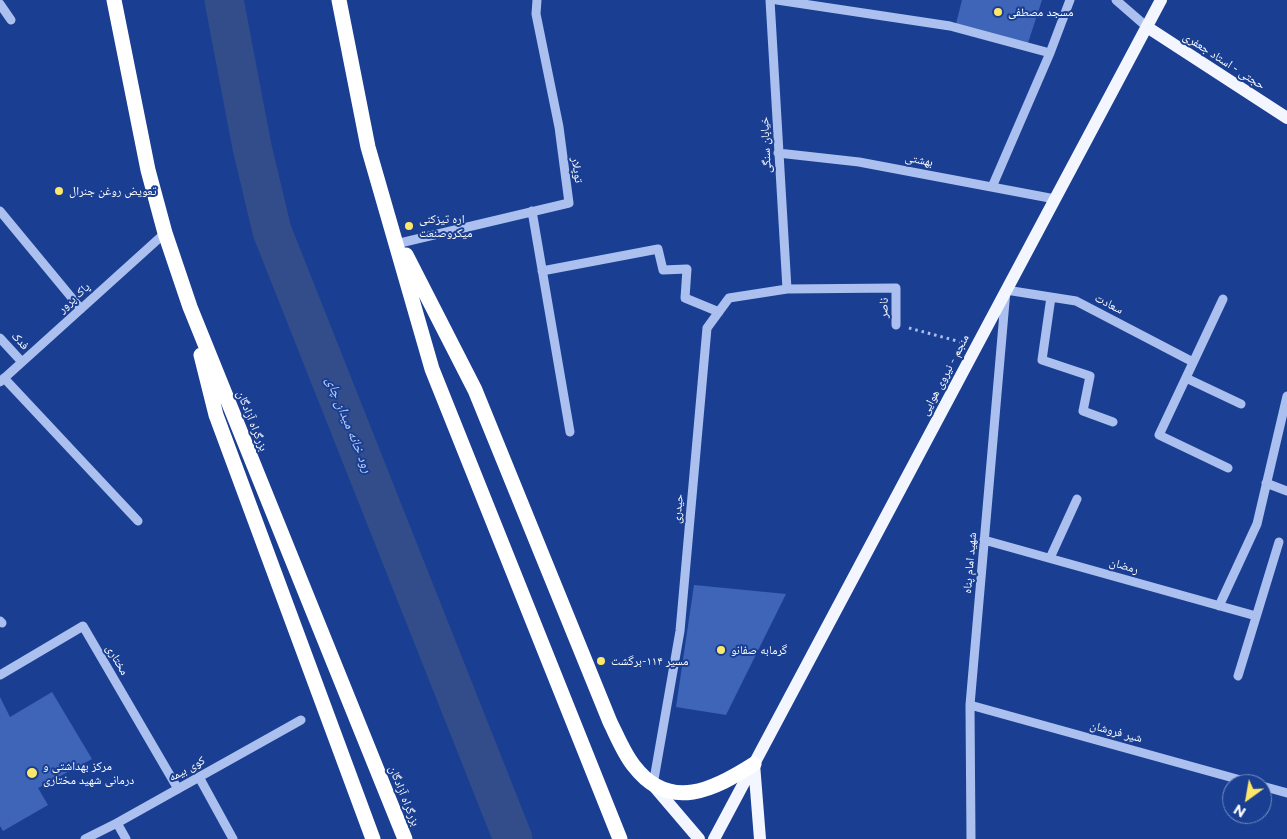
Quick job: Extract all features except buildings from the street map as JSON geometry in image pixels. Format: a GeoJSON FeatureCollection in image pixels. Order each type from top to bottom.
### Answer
{"type":"FeatureCollection","features":[{"type":"Feature","properties":{"kind":"highway","name":"بزرگراه آزادگان"},"geometry":{"type":"LineString","coordinates":[[114,0],[148,170],[165,233],[190,307],[405,839]]}},
{"type":"Feature","properties":{"kind":"highway"},"geometry":{"type":"LineString","coordinates":[[339,0],[368,147],[432,369],[620,839]]}},
{"type":"Feature","properties":{"kind":"highway"},"geometry":{"type":"LineString","coordinates":[[390,224],[475,390],[610,722],[634,766],[653,785],[678,793],[700,792],[728,781],[754,764]]}},
{"type":"Feature","properties":{"kind":"highway"},"geometry":{"type":"LineString","coordinates":[[190,307],[216,415],[373,839]]}},
{"type":"Feature","properties":{"kind":"main road","name":"منجم - نیروی هوایی"},"geometry":{"type":"LineString","coordinates":[[714,839],[1161,0]]}},
{"type":"Feature","properties":{"kind":"main road","name":"حجتی - استاد جعفری"},"geometry":{"type":"LineString","coordinates":[[1146,27],[1287,118]]}},
{"type":"Feature","properties":{"kind":"main road"},"geometry":{"type":"LineString","coordinates":[[754,764],[760,839]]}},
{"type":"Feature","properties":{"kind":"main road"},"geometry":{"type":"LineString","coordinates":[[653,785],[699,839]]}},
{"type":"Feature","properties":{"kind":"street","name":"توپلار"},"geometry":{"type":"LineString","coordinates":[[400,242],[569,203],[559,127],[536,14],[537,0]]}},
{"type":"Feature","properties":{"kind":"street","name":"خیابان سنگی"},"geometry":{"type":"LineString","coordinates":[[770,0],[787,289]]}},
{"type":"Feature","properties":{"kind":"street"},"geometry":{"type":"LineString","coordinates":[[777,0],[950,26],[1050,53]]}},
{"type":"Feature","properties":{"kind":"street"},"geometry":{"type":"LineString","coordinates":[[992,187],[1050,53],[1070,0]]}},
{"type":"Feature","properties":{"kind":"street"},"geometry":{"type":"LineString","coordinates":[[1116,0],[1146,27]]}},
{"type":"Feature","properties":{"kind":"street"},"geometry":{"type":"LineString","coordinates":[[0,4],[12,20]]}},
{"type":"Feature","properties":{"kind":"street","name":"بهشتی"},"geometry":{"type":"LineString","coordinates":[[778,152],[859,162],[1055,199]]}},
{"type":"Feature","properties":{"kind":"street"},"geometry":{"type":"LineString","coordinates":[[0,211],[81,309]]}},
{"type":"Feature","properties":{"kind":"street"},"geometry":{"type":"LineString","coordinates":[[532,211],[570,432]]}},
{"type":"Feature","properties":{"kind":"street","name":"پاک پرور"},"geometry":{"type":"LineString","coordinates":[[2,380],[165,233]]}},
{"type":"Feature","properties":{"kind":"street"},"geometry":{"type":"LineString","coordinates":[[542,271],[658,249],[663,270],[687,268],[685,298],[719,312]]}},
{"type":"Feature","properties":{"kind":"street","name":"ناصر"},"geometry":{"type":"LineString","coordinates":[[787,289],[896,288],[896,325]]}},
{"type":"Feature","properties":{"kind":"street","name":"حیدری"},"geometry":{"type":"LineString","coordinates":[[653,785],[680,631],[707,328],[729,298],[787,289]]}},
{"type":"Feature","properties":{"kind":"street","name":"سعادت"},"geometry":{"type":"LineString","coordinates":[[1006,290],[1076,302],[1193,362]]}},
{"type":"Feature","properties":{"kind":"street","name":"شهید امام پناه"},"geometry":{"type":"LineString","coordinates":[[970,839],[970,705],[1006,290]]}},
{"type":"Feature","properties":{"kind":"street"},"geometry":{"type":"LineString","coordinates":[[1051,297],[1042,360],[1090,376],[1084,411],[1113,422]]}},
{"type":"Feature","properties":{"kind":"street"},"geometry":{"type":"LineString","coordinates":[[1223,299],[1159,435],[1228,468]]}},
{"type":"Feature","properties":{"kind":"street","name":"فدک"},"geometry":{"type":"LineString","coordinates":[[0,338],[22,362]]}},
{"type":"Feature","properties":{"kind":"street"},"geometry":{"type":"LineString","coordinates":[[1186,378],[1241,404]]}},
{"type":"Feature","properties":{"kind":"street"},"geometry":{"type":"LineString","coordinates":[[2,380],[138,521]]}},
{"type":"Feature","properties":{"kind":"street"},"geometry":{"type":"LineString","coordinates":[[1219,606],[1257,524],[1287,396]]}},
{"type":"Feature","properties":{"kind":"street"},"geometry":{"type":"LineString","coordinates":[[1266,483],[1287,491]]}},
{"type":"Feature","properties":{"kind":"street"},"geometry":{"type":"LineString","coordinates":[[1050,558],[1077,499]]}},
{"type":"Feature","properties":{"kind":"street","name":"رمضان"},"geometry":{"type":"LineString","coordinates":[[984,540],[1256,616]]}},
{"type":"Feature","properties":{"kind":"street"},"geometry":{"type":"LineString","coordinates":[[1238,676],[1279,542]]}},
{"type":"Feature","properties":{"kind":"street","name":"مختاری"},"geometry":{"type":"LineString","coordinates":[[0,676],[83,626],[178,789]]}},
{"type":"Feature","properties":{"kind":"street","name":"شیر فروشان"},"geometry":{"type":"LineString","coordinates":[[970,705],[1222,775]]}},
{"type":"Feature","properties":{"kind":"street","name":"کوی بیمه"},"geometry":{"type":"LineString","coordinates":[[85,839],[301,720]]}},
{"type":"Feature","properties":{"kind":"street"},"geometry":{"type":"LineString","coordinates":[[199,777],[233,839]]}},
{"type":"Feature","properties":{"kind":"street"},"geometry":{"type":"LineString","coordinates":[[1272,788],[1286,790]]}},
{"type":"Feature","properties":{"kind":"street"},"geometry":{"type":"LineString","coordinates":[[117,823],[126,839]]}},
{"type":"Feature","properties":{"kind":"path","name":"ناصر"},"geometry":{"type":"LineString","coordinates":[[896,325],[976,346]]}},
{"type":"Feature","properties":{"kind":"waterway","name":"رود خانه میدان چای"},"geometry":{"type":"LineString","coordinates":[[224,0],[252,147],[272,231],[513,839]]}},
{"type":"Feature","properties":{"kind":"place","name":"مسجد مصطفی"},"geometry":{"type":"Point","coordinates":[998,12]}},
{"type":"Feature","properties":{"kind":"place","name":"تعویض روغن جنرال"},"geometry":{"type":"Point","coordinates":[59,191]}},
{"type":"Feature","properties":{"kind":"place","name":"اره تیزکنی میکروصنعت"},"geometry":{"type":"Point","coordinates":[409,226]}},
{"type":"Feature","properties":{"kind":"place","name":"گرمابه صفانو"},"geometry":{"type":"Point","coordinates":[721,650]}},
{"type":"Feature","properties":{"kind":"place","name":"مسیر ۱۱۴-برگشت"},"geometry":{"type":"Point","coordinates":[601,661]}},
{"type":"Feature","properties":{"kind":"place","name":"مرکز بهداشتی و درمانی شهید مختاری"},"geometry":{"type":"Point","coordinates":[32,773]}}]}
